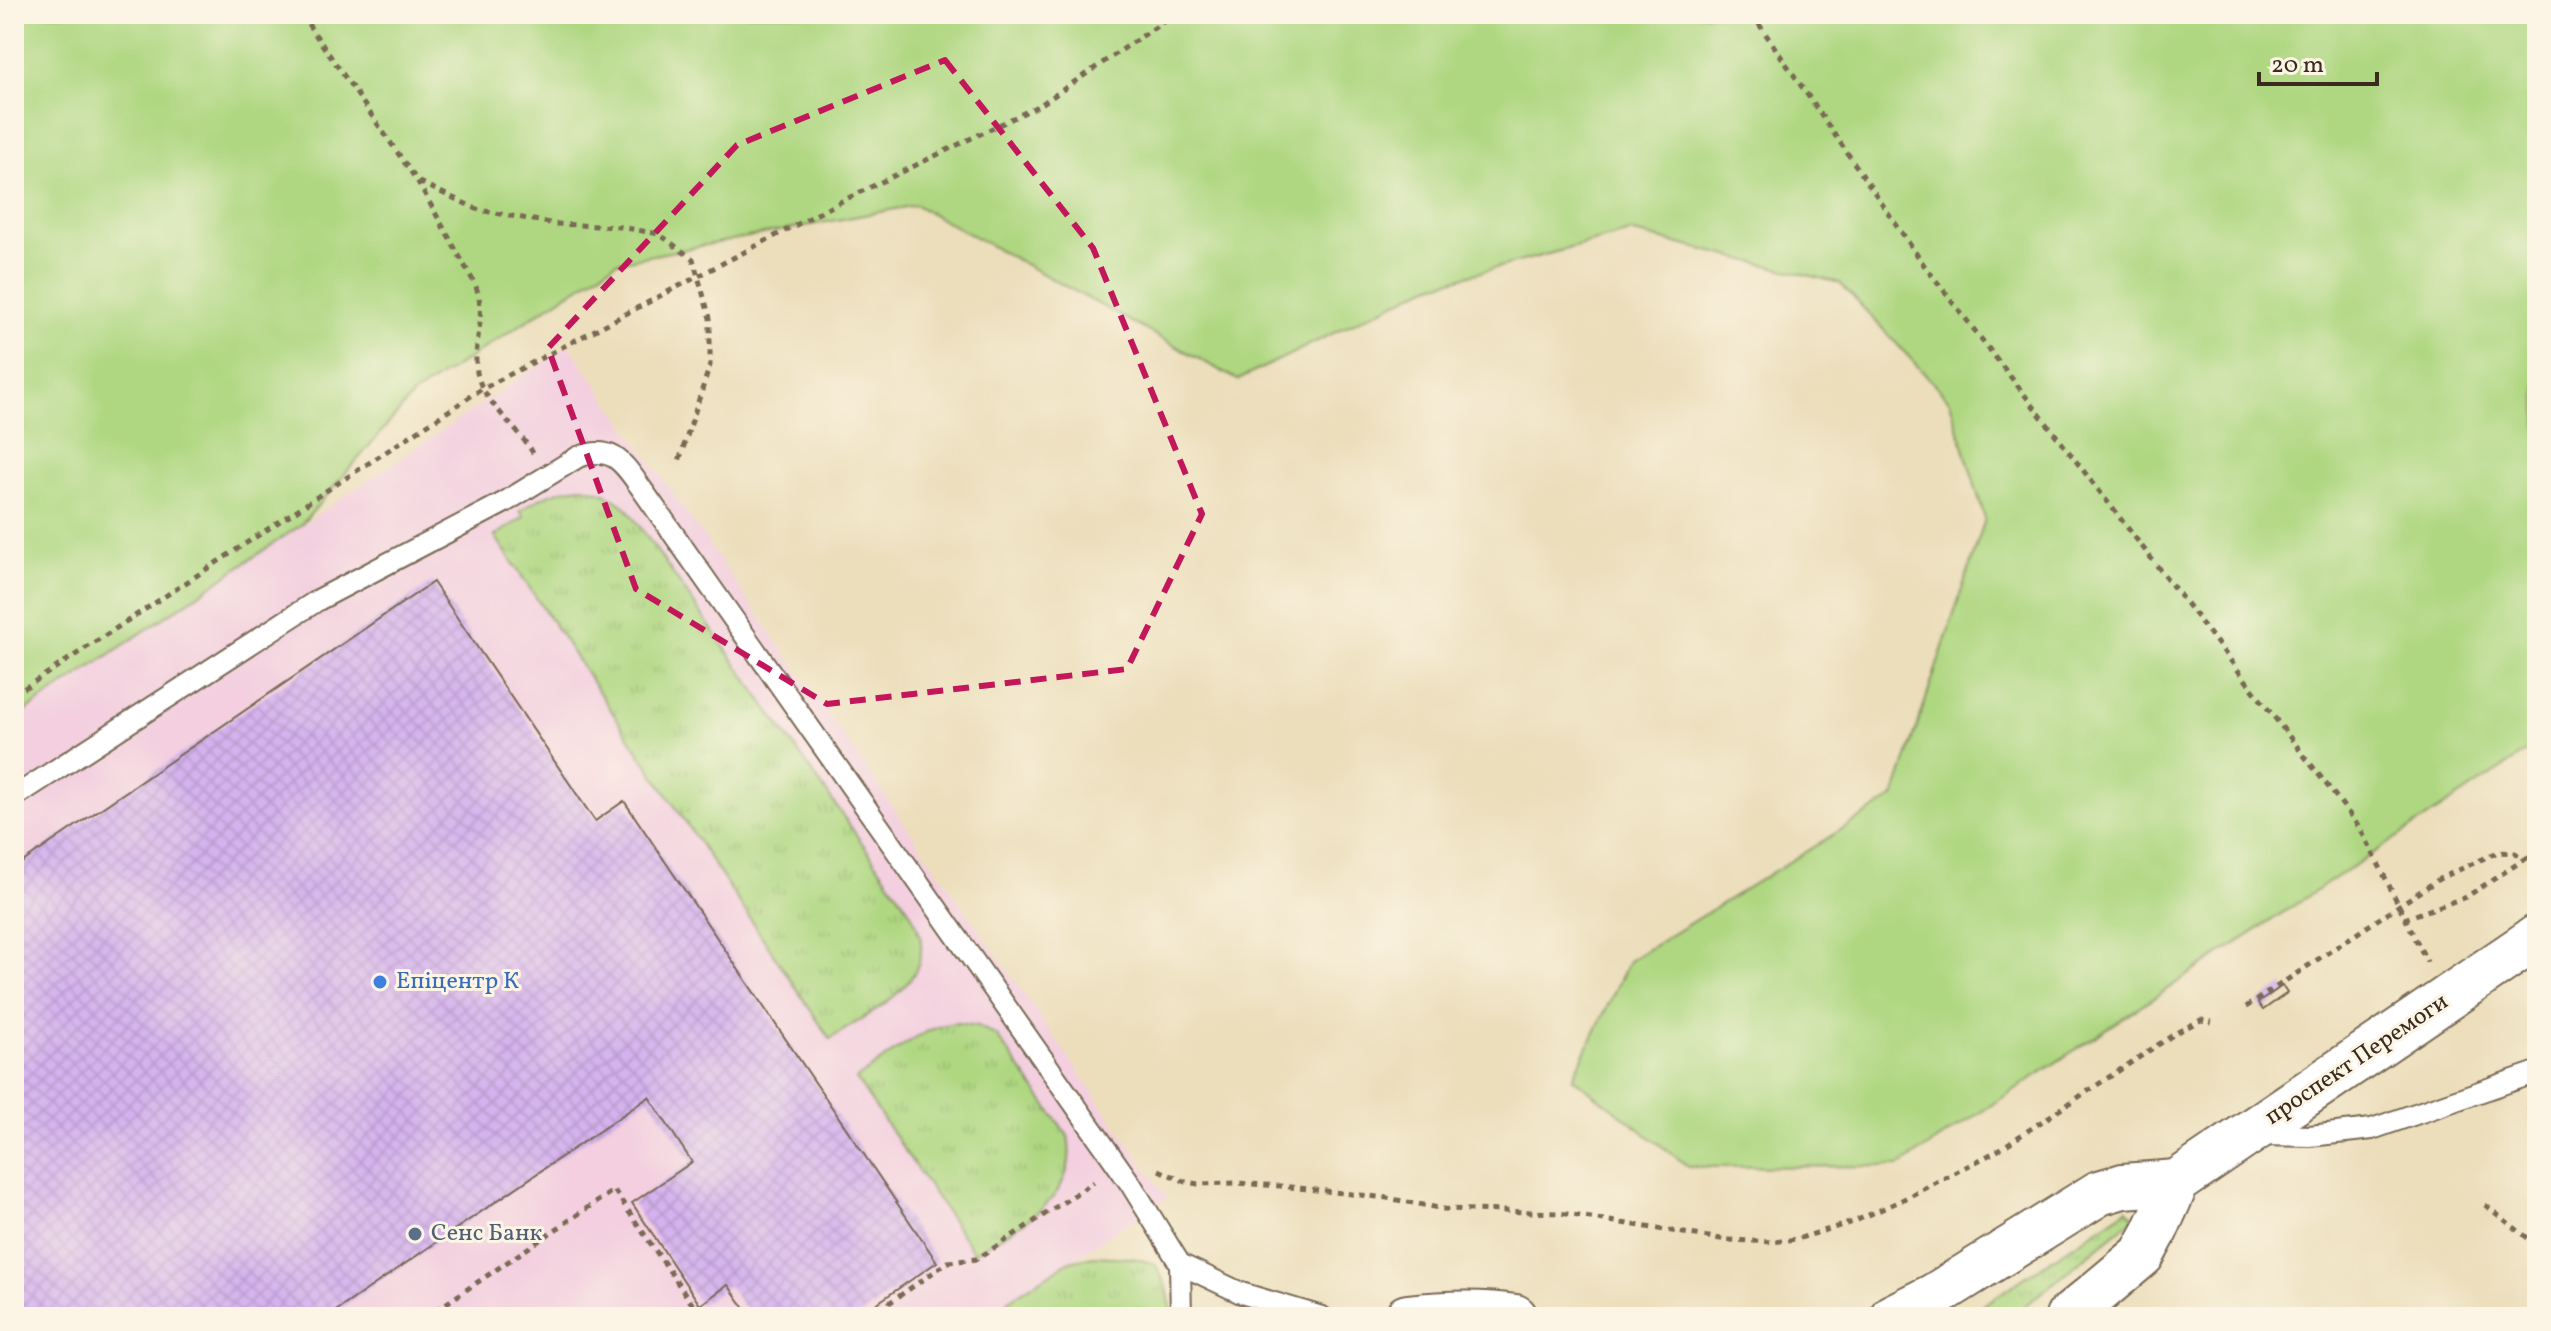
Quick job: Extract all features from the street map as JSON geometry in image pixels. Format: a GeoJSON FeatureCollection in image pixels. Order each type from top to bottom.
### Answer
{"type":"FeatureCollection","features":[{"type":"Feature","properties":{"kind":"main road","name":"проспект Перемоги"},"geometry":{"type":"LineString","coordinates":[[2177,1182],[2537,937]]}},
{"type":"Feature","properties":{"kind":"main road"},"geometry":{"type":"LineString","coordinates":[[1892,1317],[1934,1296],[2099,1193],[2123,1186],[2177,1182],[2142,1255],[2068,1317]]}},
{"type":"Feature","properties":{"kind":"main road"},"geometry":{"type":"LineString","coordinates":[[1407,1317],[1449,1312],[1515,1317]]}},
{"type":"Feature","properties":{"kind":"lane"},"geometry":{"type":"LineString","coordinates":[[14,797],[318,600],[505,502],[578,457],[591,452],[604,452],[624,464],[1118,1166],[1180,1264],[1181,1317]]}},
{"type":"Feature","properties":{"kind":"lane"},"geometry":{"type":"LineString","coordinates":[[2248,1134],[2340,1135],[2372,1129],[2537,1072]]}},
{"type":"Feature","properties":{"kind":"lane"},"geometry":{"type":"LineString","coordinates":[[1180,1264],[1241,1293],[1322,1317]]}},
{"type":"Feature","properties":{"kind":"path"},"geometry":{"type":"LineString","coordinates":[[301,14],[418,182],[475,284],[481,300],[482,318],[476,363],[482,389],[524,439],[547,476]]}},
{"type":"Feature","properties":{"kind":"path"},"geometry":{"type":"LineString","coordinates":[[14,695],[482,389],[842,201],[1040,105],[1175,14]]}},
{"type":"Feature","properties":{"kind":"path"},"geometry":{"type":"LineString","coordinates":[[1752,14],[1924,265],[2354,820],[2446,998]]}},
{"type":"Feature","properties":{"kind":"path"},"geometry":{"type":"LineString","coordinates":[[2528,14],[2537,27]]}},
{"type":"Feature","properties":{"kind":"path"},"geometry":{"type":"LineString","coordinates":[[418,182],[479,210],[555,224],[621,227],[659,234],[693,259],[710,318],[710,365],[679,461]]}},
{"type":"Feature","properties":{"kind":"path"},"geometry":{"type":"LineString","coordinates":[[2246,1007],[2439,879],[2487,855],[2506,851],[2525,859]]}},
{"type":"Feature","properties":{"kind":"path"},"geometry":{"type":"LineString","coordinates":[[2404,919],[2466,897],[2537,852]]}},
{"type":"Feature","properties":{"kind":"path"},"geometry":{"type":"LineString","coordinates":[[869,1317],[948,1262],[977,1259],[1131,1159],[1198,1184],[1281,1186],[1387,1198],[1444,1209],[1560,1213],[1727,1240],[1773,1242],[1797,1239],[1853,1222],[1918,1192],[2023,1136],[2176,1033],[2201,1020],[2212,1022]]}},
{"type":"Feature","properties":{"kind":"path"},"geometry":{"type":"LineString","coordinates":[[426,1317],[614,1190],[701,1317]]}},
{"type":"Feature","properties":{"kind":"path"},"geometry":{"type":"LineString","coordinates":[[2485,1205],[2537,1245]]}},
{"type":"Feature","properties":{"kind":"highlighted area"},"geometry":{"type":"Polygon","coordinates":[[[945,60],[1093,248],[1202,514],[1127,669],[827,704],[636,589],[548,348],[737,145],[945,60]]]}},
{"type":"Feature","properties":{"kind":"shaded area"},"geometry":{"type":"Polygon","coordinates":[[[569,345],[1167,1198],[1008,1301],[1018,1317],[14,1317],[14,719],[569,345]]]}},
{"type":"Feature","properties":{"kind":"green space"},"geometry":{"type":"Polygon","coordinates":[[[14,14],[2537,14],[2537,745],[1899,1166],[1689,1167],[1573,1078],[1629,961],[1894,797],[1985,519],[1950,401],[1840,283],[1630,232],[1429,286],[1238,380],[916,205],[617,262],[414,394],[301,525],[14,719],[14,14]]]}},
{"type":"Feature","properties":{"kind":"green space"},"geometry":{"type":"Polygon","coordinates":[[[584,487],[605,493],[626,507],[907,907],[919,931],[921,952],[916,971],[904,987],[869,1015],[830,1039],[495,536],[524,517],[520,511],[535,501],[558,491],[584,487]]]}},
{"type":"Feature","properties":{"kind":"green space"},"geometry":{"type":"Polygon","coordinates":[[[944,1025],[978,1026],[997,1036],[1068,1136],[1069,1158],[1065,1177],[1056,1194],[1027,1220],[974,1253],[856,1079],[917,1037],[944,1025]]]}},
{"type":"Feature","properties":{"kind":"green space"},"geometry":{"type":"Polygon","coordinates":[[[2128,1209],[2134,1218],[2011,1317],[1965,1317],[2128,1209]]]}},
{"type":"Feature","properties":{"kind":"green space"},"geometry":{"type":"Polygon","coordinates":[[[1093,1256],[1133,1258],[1155,1264],[1167,1288],[1173,1317],[1018,1317],[1007,1301],[1070,1261],[1093,1256]]]}},
{"type":"Feature","properties":{"kind":"building","name":"Епіцентр К"},"geometry":{"type":"Polygon","coordinates":[[[433,582],[595,821],[624,801],[937,1262],[857,1317],[751,1317],[728,1285],[700,1305],[632,1203],[692,1162],[649,1097],[327,1317],[14,1317],[14,868],[433,582]]]}},
{"type":"Feature","properties":{"kind":"building"},"geometry":{"type":"Polygon","coordinates":[[[2282,986],[2287,993],[2263,1010],[2258,1003],[2282,986]]]}},
{"type":"Feature","properties":{"kind":"place","name":"Епіцентр К"},"geometry":{"type":"Point","coordinates":[380,982]}},
{"type":"Feature","properties":{"kind":"place","name":"Сенс Банк"},"geometry":{"type":"Point","coordinates":[415,1234]}}]}
